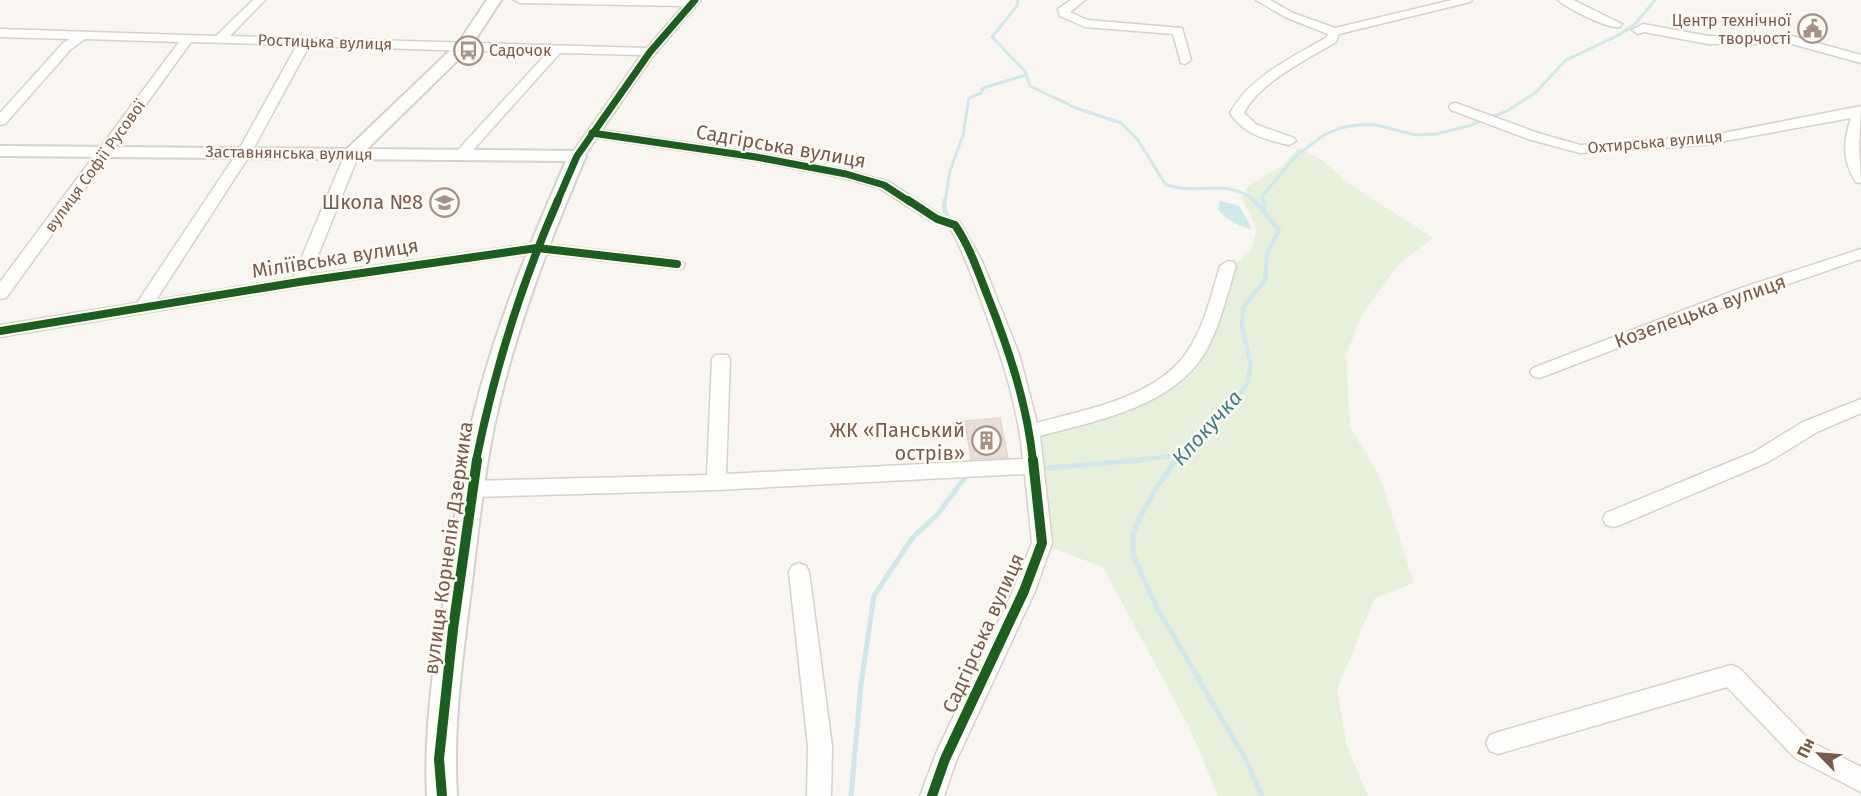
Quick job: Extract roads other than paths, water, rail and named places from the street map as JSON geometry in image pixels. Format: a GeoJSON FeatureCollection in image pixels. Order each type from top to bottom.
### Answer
{"type":"FeatureCollection","features":[{"type":"Feature","properties":{"kind":"street"},"geometry":{"type":"LineString","coordinates":[[220,39],[259,0]]}},
{"type":"Feature","properties":{"kind":"street"},"geometry":{"type":"LineString","coordinates":[[299,282],[352,154],[465,45],[494,0]]}},
{"type":"Feature","properties":{"kind":"street"},"geometry":{"type":"LineString","coordinates":[[520,0],[694,2]]}},
{"type":"Feature","properties":{"kind":"street"},"geometry":{"type":"LineString","coordinates":[[1078,0],[1064,9],[1064,14],[1085,23],[1178,31],[1185,60]]}},
{"type":"Feature","properties":{"kind":"street"},"geometry":{"type":"LineString","coordinates":[[1262,0],[1289,15],[1334,32],[1467,0]]}},
{"type":"Feature","properties":{"kind":"street"},"geometry":{"type":"LineString","coordinates":[[1563,0],[1616,24]]}},
{"type":"Feature","properties":{"kind":"street","name":"вулиця Корнелія Дзержика"},"geometry":{"type":"LineString","coordinates":[[442,796],[440,748],[453,629],[471,489],[489,396],[537,248],[577,156],[650,52],[694,2]]}},
{"type":"Feature","properties":{"kind":"street"},"geometry":{"type":"LineString","coordinates":[[1638,30],[1643,28],[1708,40],[1792,40],[1861,59]]}},
{"type":"Feature","properties":{"kind":"street"},"geometry":{"type":"LineString","coordinates":[[1289,141],[1252,128],[1239,119],[1238,107],[1280,72],[1332,39],[1334,32]]}},
{"type":"Feature","properties":{"kind":"street","name":"Ростицька вулиця"},"geometry":{"type":"LineString","coordinates":[[0,33],[650,52]]}},
{"type":"Feature","properties":{"kind":"street"},"geometry":{"type":"LineString","coordinates":[[0,121],[67,46],[85,34]]}},
{"type":"Feature","properties":{"kind":"street","name":"вулиця Софії Русової"},"geometry":{"type":"LineString","coordinates":[[0,294],[108,151],[189,37]]}},
{"type":"Feature","properties":{"kind":"street"},"geometry":{"type":"LineString","coordinates":[[142,308],[244,153],[305,41]]}},
{"type":"Feature","properties":{"kind":"street"},"geometry":{"type":"LineString","coordinates":[[461,155],[558,48]]}},
{"type":"Feature","properties":{"kind":"street","name":"Охтирська вулиця"},"geometry":{"type":"LineString","coordinates":[[1456,107],[1533,136],[1580,149],[1702,141],[1860,111]]}},
{"type":"Feature","properties":{"kind":"street"},"geometry":{"type":"LineString","coordinates":[[1860,111],[1851,144],[1851,157],[1861,178]]}},
{"type":"Feature","properties":{"kind":"street","name":"Садгірська вулиця"},"geometry":{"type":"LineString","coordinates":[[592,133],[756,157],[846,174],[884,185],[937,219],[955,225],[974,261],[1010,354],[1030,432],[1042,543],[1024,591],[945,759],[932,796]]}},
{"type":"Feature","properties":{"kind":"street","name":"Заставнянська вулиця"},"geometry":{"type":"LineString","coordinates":[[0,150],[577,156]]}},
{"type":"Feature","properties":{"kind":"street","name":"Міліївська вулиця"},"geometry":{"type":"LineString","coordinates":[[0,332],[299,282],[537,248],[677,264]]}},
{"type":"Feature","properties":{"kind":"street","name":"Козелецька вулиця"},"geometry":{"type":"LineString","coordinates":[[1539,372],[1750,291],[1861,254]]}},
{"type":"Feature","properties":{"kind":"street"},"geometry":{"type":"LineString","coordinates":[[1030,432],[1137,400],[1176,375],[1198,351],[1228,266]]}},
{"type":"Feature","properties":{"kind":"street"},"geometry":{"type":"LineString","coordinates":[[716,482],[721,359]]}},
{"type":"Feature","properties":{"kind":"street"},"geometry":{"type":"LineString","coordinates":[[1613,519],[1761,457],[1810,427],[1861,406]]}},
{"type":"Feature","properties":{"kind":"street"},"geometry":{"type":"LineString","coordinates":[[471,489],[716,482],[1032,466]]}},
{"type":"Feature","properties":{"kind":"street"},"geometry":{"type":"LineString","coordinates":[[799,572],[820,746],[819,796]]}},
{"type":"Feature","properties":{"kind":"street"},"geometry":{"type":"LineString","coordinates":[[1498,743],[1731,675],[1803,750],[1861,780]]}},
{"type":"Feature","properties":{"kind":"water"},"geometry":{"type":"Polygon","coordinates":[[[1220,201],[1239,206],[1252,229],[1224,216],[1218,209],[1220,201]]]}},
{"type":"Feature","properties":{"kind":"waterway","name":"Клокучка"},"geometry":{"type":"LineString","coordinates":[[1018,0],[1017,6],[992,37],[1025,71],[1030,86],[1076,108],[1121,123],[1138,140],[1165,184],[1188,189],[1234,190],[1255,201]]}},
{"type":"Feature","properties":{"kind":"waterway"},"geometry":{"type":"LineString","coordinates":[[1264,202],[1262,196],[1297,155],[1324,135],[1340,128],[1357,125],[1376,125],[1415,135],[1436,134],[1468,126],[1507,111],[1535,93],[1566,60],[1619,35],[1635,24],[1655,0]]}},
{"type":"Feature","properties":{"kind":"waterway"},"geometry":{"type":"LineString","coordinates":[[945,202],[950,171],[963,135],[969,98],[981,93],[983,88],[1026,75]]}},
{"type":"Feature","properties":{"kind":"waterway"},"geometry":{"type":"LineString","coordinates":[[945,200],[944,209],[948,217]]}},
{"type":"Feature","properties":{"kind":"waterway","name":"Клокучка"},"geometry":{"type":"LineString","coordinates":[[1263,200],[1263,211]]}},
{"type":"Feature","properties":{"kind":"waterway","name":"Клокучка"},"geometry":{"type":"LineString","coordinates":[[1255,201],[1263,211]]}},
{"type":"Feature","properties":{"kind":"waterway","name":"Клокучка"},"geometry":{"type":"LineString","coordinates":[[1175,461],[1196,435],[1230,404],[1247,384],[1251,365],[1242,327],[1243,308],[1265,280],[1267,253],[1279,230],[1263,211]]}},
{"type":"Feature","properties":{"kind":"waterway"},"geometry":{"type":"LineString","coordinates":[[1133,461],[1179,455]]}},
{"type":"Feature","properties":{"kind":"waterway"},"geometry":{"type":"LineString","coordinates":[[1133,461],[1142,460]]}},
{"type":"Feature","properties":{"kind":"waterway","name":"Клокучка"},"geometry":{"type":"LineString","coordinates":[[1176,460],[1156,488],[1138,521],[1133,535],[1133,555],[1156,606],[1246,760],[1262,796]]}},
{"type":"Feature","properties":{"kind":"waterway"},"geometry":{"type":"LineString","coordinates":[[1047,468],[1133,461]]}},
{"type":"Feature","properties":{"kind":"waterway"},"geometry":{"type":"LineString","coordinates":[[851,796],[861,684],[874,596],[913,537],[937,515],[966,476]]}},
{"type":"Feature","properties":{"kind":"place","name":"Центр технічної творчості"},"geometry":{"type":"Point","coordinates":[1812,29]}},
{"type":"Feature","properties":{"kind":"place","name":"Садочок"},"geometry":{"type":"Point","coordinates":[468,50]}},
{"type":"Feature","properties":{"kind":"place","name":"Школа №8"},"geometry":{"type":"Point","coordinates":[444,202]}},
{"type":"Feature","properties":{"kind":"place","name":"ЖК «Панський острів»"},"geometry":{"type":"Point","coordinates":[986,441]}}]}
